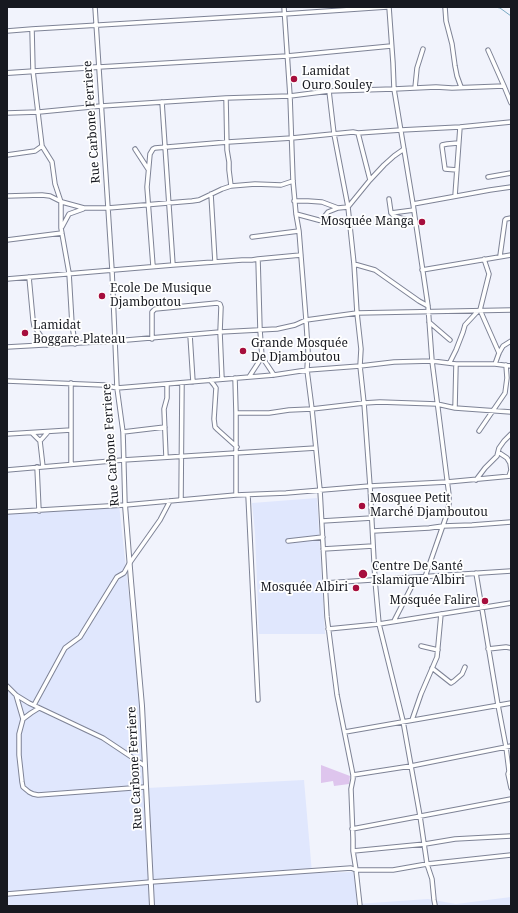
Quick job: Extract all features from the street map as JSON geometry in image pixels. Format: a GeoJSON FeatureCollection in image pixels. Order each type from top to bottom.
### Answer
{"type":"FeatureCollection","features":[{"type":"Feature","properties":{"kind":"street","name":"Rue Carbone Ferriere"},"geometry":{"type":"LineString","coordinates":[[95,7],[112,270],[117,388],[123,432],[125,505],[129,564],[142,706],[152,906]]}},
{"type":"Feature","properties":{"kind":"street"},"geometry":{"type":"LineString","coordinates":[[284,7],[290,96],[294,201],[299,231],[308,351],[307,370],[320,490],[328,629],[337,695],[353,774],[351,789],[353,851],[360,906]]}},
{"type":"Feature","properties":{"kind":"street"},"geometry":{"type":"LineString","coordinates":[[7,31],[388,7],[394,89],[428,306],[432,361],[449,495],[447,514],[425,577]]}},
{"type":"Feature","properties":{"kind":"street"},"geometry":{"type":"LineString","coordinates":[[444,7],[452,44],[454,66],[462,87]]}},
{"type":"Feature","properties":{"kind":"street"},"geometry":{"type":"LineString","coordinates":[[32,29],[33,70],[42,146],[52,162],[61,202],[61,228],[69,273],[72,324],[76,344]]}},
{"type":"Feature","properties":{"kind":"street"},"geometry":{"type":"LineString","coordinates":[[7,73],[33,70],[287,56],[391,46]]}},
{"type":"Feature","properties":{"kind":"street"},"geometry":{"type":"LineString","coordinates":[[415,88],[417,68],[423,49]]}},
{"type":"Feature","properties":{"kind":"street"},"geometry":{"type":"LineString","coordinates":[[488,50],[511,103]]}},
{"type":"Feature","properties":{"kind":"street"},"geometry":{"type":"LineString","coordinates":[[7,113],[226,98],[290,96],[329,91],[504,86]]}},
{"type":"Feature","properties":{"kind":"street"},"geometry":{"type":"LineString","coordinates":[[329,91],[334,134],[348,207],[354,264],[379,624],[403,722],[425,844],[427,864],[432,879],[435,905]]}},
{"type":"Feature","properties":{"kind":"street"},"geometry":{"type":"LineString","coordinates":[[226,98],[227,150],[231,186]]}},
{"type":"Feature","properties":{"kind":"street"},"geometry":{"type":"LineString","coordinates":[[162,102],[173,265]]}},
{"type":"Feature","properties":{"kind":"street"},"geometry":{"type":"LineString","coordinates":[[153,266],[147,187],[150,154],[155,148],[353,132],[358,133],[460,127],[511,122]]}},
{"type":"Feature","properties":{"kind":"street"},"geometry":{"type":"LineString","coordinates":[[455,196],[460,127]]}},
{"type":"Feature","properties":{"kind":"street"},"geometry":{"type":"LineString","coordinates":[[358,133],[370,180]]}},
{"type":"Feature","properties":{"kind":"street"},"geometry":{"type":"LineString","coordinates":[[457,170],[445,169],[442,145],[458,143]]}},
{"type":"Feature","properties":{"kind":"street"},"geometry":{"type":"LineString","coordinates":[[7,156],[35,151],[42,146]]}},
{"type":"Feature","properties":{"kind":"street"},"geometry":{"type":"LineString","coordinates":[[135,149],[148,170]]}},
{"type":"Feature","properties":{"kind":"street"},"geometry":{"type":"LineString","coordinates":[[296,214],[322,221],[328,212],[338,208],[348,207],[388,161],[404,149]]}},
{"type":"Feature","properties":{"kind":"street"},"geometry":{"type":"LineString","coordinates":[[488,177],[511,173]]}},
{"type":"Feature","properties":{"kind":"street"},"geometry":{"type":"LineString","coordinates":[[7,196],[42,195],[50,196],[61,202],[84,208],[108,208],[192,202],[231,186],[255,184],[281,185],[293,181]]}},
{"type":"Feature","properties":{"kind":"street"},"geometry":{"type":"LineString","coordinates":[[413,204],[511,187]]}},
{"type":"Feature","properties":{"kind":"street"},"geometry":{"type":"LineString","coordinates":[[211,194],[215,262]]}},
{"type":"Feature","properties":{"kind":"street"},"geometry":{"type":"LineString","coordinates":[[389,199],[391,213],[394,216],[407,220]]}},
{"type":"Feature","properties":{"kind":"street"},"geometry":{"type":"LineString","coordinates":[[294,201],[308,200],[322,202],[338,208]]}},
{"type":"Feature","properties":{"kind":"street"},"geometry":{"type":"LineString","coordinates":[[61,228],[70,214],[84,208]]}},
{"type":"Feature","properties":{"kind":"street"},"geometry":{"type":"LineString","coordinates":[[391,213],[414,210]]}},
{"type":"Feature","properties":{"kind":"street"},"geometry":{"type":"LineString","coordinates":[[500,256],[505,220],[511,218]]}},
{"type":"Feature","properties":{"kind":"street"},"geometry":{"type":"LineString","coordinates":[[252,236],[299,231]]}},
{"type":"Feature","properties":{"kind":"street"},"geometry":{"type":"LineString","coordinates":[[7,240],[62,233]]}},
{"type":"Feature","properties":{"kind":"street"},"geometry":{"type":"LineString","coordinates":[[7,279],[301,255]]}},
{"type":"Feature","properties":{"kind":"street"},"geometry":{"type":"LineString","coordinates":[[422,270],[511,255]]}},
{"type":"Feature","properties":{"kind":"street"},"geometry":{"type":"LineString","coordinates":[[258,259],[262,357],[274,375]]}},
{"type":"Feature","properties":{"kind":"street"},"geometry":{"type":"LineString","coordinates":[[450,362],[464,332],[465,324],[479,310],[489,274],[484,259]]}},
{"type":"Feature","properties":{"kind":"street"},"geometry":{"type":"LineString","coordinates":[[354,264],[375,270],[428,306]]}},
{"type":"Feature","properties":{"kind":"street"},"geometry":{"type":"LineString","coordinates":[[29,277],[34,326],[47,345]]}},
{"type":"Feature","properties":{"kind":"street"},"geometry":{"type":"LineString","coordinates":[[152,339],[152,312],[155,309],[212,303],[220,304],[222,379]]}},
{"type":"Feature","properties":{"kind":"street"},"geometry":{"type":"LineString","coordinates":[[479,310],[499,353]]}},
{"type":"Feature","properties":{"kind":"street"},"geometry":{"type":"LineString","coordinates":[[7,347],[116,342],[220,332],[260,330],[283,327],[306,320],[357,313],[511,310]]}},
{"type":"Feature","properties":{"kind":"street"},"geometry":{"type":"LineString","coordinates":[[429,322],[450,340]]}},
{"type":"Feature","properties":{"kind":"street"},"geometry":{"type":"LineString","coordinates":[[190,336],[193,382]]}},
{"type":"Feature","properties":{"kind":"street"},"geometry":{"type":"LineString","coordinates":[[495,364],[503,346],[511,341]]}},
{"type":"Feature","properties":{"kind":"street"},"geometry":{"type":"LineString","coordinates":[[249,377],[262,357]]}},
{"type":"Feature","properties":{"kind":"street"},"geometry":{"type":"LineString","coordinates":[[7,381],[104,385],[117,388],[274,375],[307,370],[394,362],[432,361],[450,362],[456,364],[495,364],[511,366]]}},
{"type":"Feature","properties":{"kind":"street"},"geometry":{"type":"LineString","coordinates":[[455,408],[456,364]]}},
{"type":"Feature","properties":{"kind":"street"},"geometry":{"type":"LineString","coordinates":[[478,431],[505,393],[507,378],[506,365]]}},
{"type":"Feature","properties":{"kind":"street"},"geometry":{"type":"LineString","coordinates":[[235,378],[236,495]]}},
{"type":"Feature","properties":{"kind":"street"},"geometry":{"type":"LineString","coordinates":[[210,380],[216,388],[214,419],[215,427],[236,447]]}},
{"type":"Feature","properties":{"kind":"street"},"geometry":{"type":"LineString","coordinates":[[71,383],[71,464]]}},
{"type":"Feature","properties":{"kind":"street"},"geometry":{"type":"LineString","coordinates":[[181,500],[182,383]]}},
{"type":"Feature","properties":{"kind":"street"},"geometry":{"type":"LineString","coordinates":[[166,457],[164,409],[167,398],[167,384]]}},
{"type":"Feature","properties":{"kind":"street"},"geometry":{"type":"LineString","coordinates":[[236,413],[270,413],[364,402],[437,404],[455,408],[511,412]]}},
{"type":"Feature","properties":{"kind":"street"},"geometry":{"type":"LineString","coordinates":[[123,432],[165,427]]}},
{"type":"Feature","properties":{"kind":"street"},"geometry":{"type":"LineString","coordinates":[[7,434],[71,430]]}},
{"type":"Feature","properties":{"kind":"street"},"geometry":{"type":"LineString","coordinates":[[40,441],[48,432]]}},
{"type":"Feature","properties":{"kind":"street"},"geometry":{"type":"LineString","coordinates":[[32,433],[40,441],[43,467]]}},
{"type":"Feature","properties":{"kind":"street"},"geometry":{"type":"LineString","coordinates":[[476,480],[497,456],[501,444],[511,434]]}},
{"type":"Feature","properties":{"kind":"street"},"geometry":{"type":"LineString","coordinates":[[7,470],[123,460],[316,448]]}},
{"type":"Feature","properties":{"kind":"street"},"geometry":{"type":"LineString","coordinates":[[7,512],[125,505],[236,495],[476,480],[510,476],[510,464],[507,458],[498,452]]}},
{"type":"Feature","properties":{"kind":"street"},"geometry":{"type":"LineString","coordinates":[[37,467],[39,511]]}},
{"type":"Feature","properties":{"kind":"street"},"geometry":{"type":"LineString","coordinates":[[248,495],[258,700]]}},
{"type":"Feature","properties":{"kind":"street"},"geometry":{"type":"LineString","coordinates":[[34,705],[65,648],[80,637],[116,577],[124,573],[160,520],[170,501]]}},
{"type":"Feature","properties":{"kind":"street"},"geometry":{"type":"LineString","coordinates":[[322,521],[372,518]]}},
{"type":"Feature","properties":{"kind":"street"},"geometry":{"type":"LineString","coordinates":[[372,531],[511,522]]}},
{"type":"Feature","properties":{"kind":"street"},"geometry":{"type":"LineString","coordinates":[[288,541],[323,537]]}},
{"type":"Feature","properties":{"kind":"street"},"geometry":{"type":"LineString","coordinates":[[323,549],[373,546]]}},
{"type":"Feature","properties":{"kind":"street"},"geometry":{"type":"LineString","coordinates":[[325,584],[511,570]]}},
{"type":"Feature","properties":{"kind":"street"},"geometry":{"type":"LineString","coordinates":[[476,573],[506,747],[511,788]]}},
{"type":"Feature","properties":{"kind":"street"},"geometry":{"type":"LineString","coordinates":[[394,622],[416,578]]}},
{"type":"Feature","properties":{"kind":"street"},"geometry":{"type":"LineString","coordinates":[[328,629],[394,622],[511,603]]}},
{"type":"Feature","properties":{"kind":"street"},"geometry":{"type":"LineString","coordinates":[[412,720],[421,694],[437,657],[441,614]]}},
{"type":"Feature","properties":{"kind":"street"},"geometry":{"type":"LineString","coordinates":[[421,646],[438,650]]}},
{"type":"Feature","properties":{"kind":"street"},"geometry":{"type":"LineString","coordinates":[[488,649],[506,647],[511,648]]}},
{"type":"Feature","properties":{"kind":"street"},"geometry":{"type":"LineString","coordinates":[[432,668],[450,683],[462,674],[465,667]]}},
{"type":"Feature","properties":{"kind":"street"},"geometry":{"type":"LineString","coordinates":[[7,686],[16,695],[39,708],[103,738],[145,766]]}},
{"type":"Feature","properties":{"kind":"street"},"geometry":{"type":"LineString","coordinates":[[16,695],[23,719],[19,734],[19,755],[23,787],[29,792],[38,795],[146,787]]}},
{"type":"Feature","properties":{"kind":"street"},"geometry":{"type":"LineString","coordinates":[[345,732],[511,703]]}},
{"type":"Feature","properties":{"kind":"street"},"geometry":{"type":"LineString","coordinates":[[23,719],[39,708]]}},
{"type":"Feature","properties":{"kind":"street"},"geometry":{"type":"LineString","coordinates":[[353,774],[411,766],[511,746]]}},
{"type":"Feature","properties":{"kind":"street"},"geometry":{"type":"LineString","coordinates":[[352,829],[511,800]]}},
{"type":"Feature","properties":{"kind":"street"},"geometry":{"type":"LineString","coordinates":[[353,851],[425,844],[455,839],[511,836]]}},
{"type":"Feature","properties":{"kind":"street"},"geometry":{"type":"LineString","coordinates":[[7,894],[351,868],[356,870],[393,870],[427,864],[511,856]]}},
{"type":"Feature","properties":{"kind":"shaded area"},"geometry":{"type":"Polygon","coordinates":[[[317,498],[325,634],[259,634],[255,533],[252,503],[317,498]]]}},
{"type":"Feature","properties":{"kind":"shaded area"},"geometry":{"type":"Polygon","coordinates":[[[119,504],[144,735],[147,788],[304,780],[312,873],[355,872],[357,904],[428,899],[456,904],[511,897],[511,906],[7,906],[7,513],[119,504]]]}},
{"type":"Feature","properties":{"kind":"shaded area"},"geometry":{"type":"Polygon","coordinates":[[[321,765],[350,776],[349,784],[334,786],[333,781],[321,783],[321,765]]]}},
{"type":"Feature","properties":{"kind":"waterway"},"geometry":{"type":"LineString","coordinates":[[495,7],[500,8],[511,16]]}},
{"type":"Feature","properties":{"kind":"place","name":"Lamidat Ouro Souley"},"geometry":{"type":"Point","coordinates":[294,79]}},
{"type":"Feature","properties":{"kind":"place","name":"Mosquée Manga"},"geometry":{"type":"Point","coordinates":[422,222]}},
{"type":"Feature","properties":{"kind":"place","name":"Ecole De Musique Djamboutou"},"geometry":{"type":"Point","coordinates":[102,296]}},
{"type":"Feature","properties":{"kind":"place","name":"Lamidat Boggare Plateau"},"geometry":{"type":"Point","coordinates":[25,333]}},
{"type":"Feature","properties":{"kind":"place","name":"Grande Mosquée De Djamboutou"},"geometry":{"type":"Point","coordinates":[243,351]}},
{"type":"Feature","properties":{"kind":"place","name":"Mosquee Petit Marché Djamboutou"},"geometry":{"type":"Point","coordinates":[362,506]}},
{"type":"Feature","properties":{"kind":"place","name":"Centre De Santé Islamique Albiri"},"geometry":{"type":"Point","coordinates":[363,574]}},
{"type":"Feature","properties":{"kind":"place","name":"Mosquée Albiri"},"geometry":{"type":"Point","coordinates":[356,588]}},
{"type":"Feature","properties":{"kind":"place","name":"Mosquée Falire"},"geometry":{"type":"Point","coordinates":[485,601]}}]}
